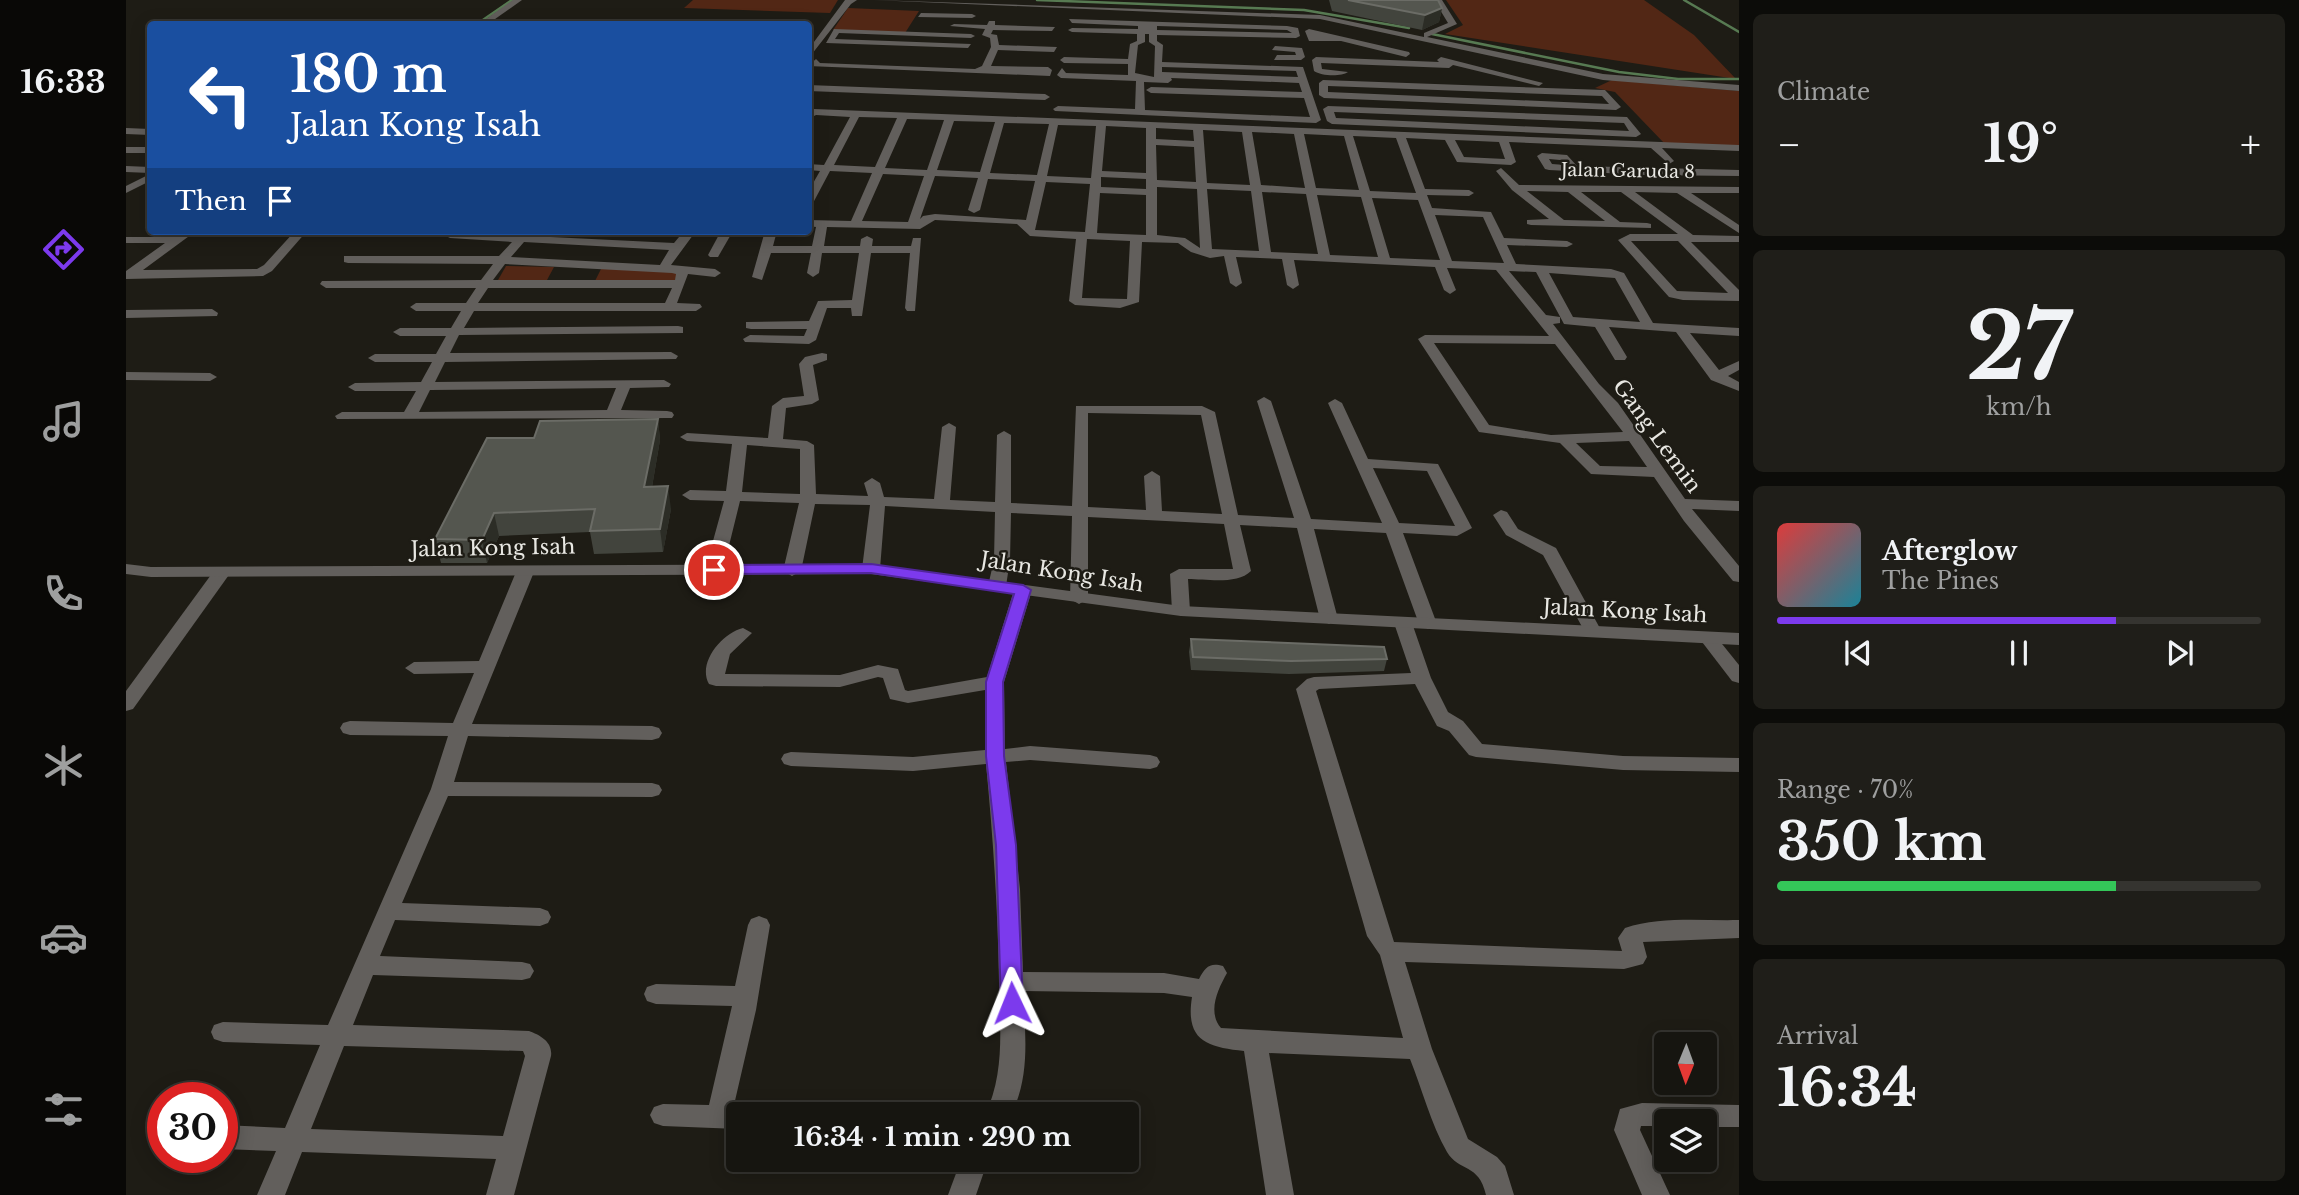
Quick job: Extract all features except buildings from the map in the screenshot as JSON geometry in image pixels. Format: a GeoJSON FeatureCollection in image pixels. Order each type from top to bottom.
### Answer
{"type":"FeatureCollection","features":[{"type":"Feature","properties":{"kind":"street"},"geometry":{"type":"LineString","coordinates":[[486,21],[518,0]]}},
{"type":"Feature","properties":{"kind":"street"},"geometry":{"type":"LineString","coordinates":[[812,41],[841,0]]}},
{"type":"Feature","properties":{"kind":"street"},"geometry":{"type":"LineString","coordinates":[[812,42],[848,2],[853,0]]}},
{"type":"Feature","properties":{"kind":"street"},"geometry":{"type":"LineString","coordinates":[[877,0],[1327,18],[1626,80],[1739,86]]}},
{"type":"Feature","properties":{"kind":"street"},"geometry":{"type":"LineString","coordinates":[[973,0],[1328,14],[1636,78],[1739,86]]}},
{"type":"Feature","properties":{"kind":"street"},"geometry":{"type":"LineString","coordinates":[[1422,34],[1444,22],[1430,0]]}},
{"type":"Feature","properties":{"kind":"street"},"geometry":{"type":"LineString","coordinates":[[1422,34],[1453,24],[1438,0]]}},
{"type":"Feature","properties":{"kind":"street"},"geometry":{"type":"LineString","coordinates":[[986,68],[990,57],[985,35],[997,4]]}},
{"type":"Feature","properties":{"kind":"street"},"geometry":{"type":"LineString","coordinates":[[1148,9],[1155,39],[1158,75]]}},
{"type":"Feature","properties":{"kind":"street"},"geometry":{"type":"LineString","coordinates":[[1143,113],[1138,42],[1148,9]]}},
{"type":"Feature","properties":{"kind":"street"},"geometry":{"type":"LineString","coordinates":[[920,15],[1056,20]]}},
{"type":"Feature","properties":{"kind":"street"},"geometry":{"type":"LineString","coordinates":[[914,24],[985,35],[1053,39],[985,35],[837,31],[829,41],[968,46],[985,35]]}},
{"type":"Feature","properties":{"kind":"street"},"geometry":{"type":"LineString","coordinates":[[1072,26],[1138,42]]}},
{"type":"Feature","properties":{"kind":"street"},"geometry":{"type":"LineString","coordinates":[[1064,55],[1155,39],[1287,28],[1295,30],[1296,36],[1155,39],[1123,42]]}},
{"type":"Feature","properties":{"kind":"street"},"geometry":{"type":"LineString","coordinates":[[1155,39],[1171,49]]}},
{"type":"Feature","properties":{"kind":"street"},"geometry":{"type":"LineString","coordinates":[[1344,39],[1447,63],[1469,72],[1517,78],[1581,93]]}},
{"type":"Feature","properties":{"kind":"street"},"geometry":{"type":"LineString","coordinates":[[1069,40],[1083,41]]}},
{"type":"Feature","properties":{"kind":"street"},"geometry":{"type":"LineString","coordinates":[[956,106],[967,70],[968,46]]}},
{"type":"Feature","properties":{"kind":"street"},"geometry":{"type":"LineString","coordinates":[[1265,47],[1299,50],[1301,57],[1269,57]]}},
{"type":"Feature","properties":{"kind":"street"},"geometry":{"type":"LineString","coordinates":[[1316,49],[1389,51]]}},
{"type":"Feature","properties":{"kind":"street"},"geometry":{"type":"LineString","coordinates":[[812,63],[823,51],[874,53]]}},
{"type":"Feature","properties":{"kind":"street"},"geometry":{"type":"LineString","coordinates":[[1469,72],[1496,55]]}},
{"type":"Feature","properties":{"kind":"street"},"geometry":{"type":"LineString","coordinates":[[990,57],[1051,60]]}},
{"type":"Feature","properties":{"kind":"street"},"geometry":{"type":"LineString","coordinates":[[1447,63],[1315,60],[1318,71],[1456,76]]}},
{"type":"Feature","properties":{"kind":"street"},"geometry":{"type":"LineString","coordinates":[[1447,63],[1485,128]]}},
{"type":"Feature","properties":{"kind":"street"},"geometry":{"type":"LineString","coordinates":[[812,64],[1047,74],[1048,70],[967,70]]}},
{"type":"Feature","properties":{"kind":"street"},"geometry":{"type":"LineString","coordinates":[[1058,109],[1316,120],[1300,69],[1158,64]]}},
{"type":"Feature","properties":{"kind":"street"},"geometry":{"type":"LineString","coordinates":[[1304,82],[1158,75],[1140,82],[1062,71],[1060,75],[1140,82],[1308,95]]}},
{"type":"Feature","properties":{"kind":"street"},"geometry":{"type":"LineString","coordinates":[[1074,87],[1140,82],[1304,82]]}},
{"type":"Feature","properties":{"kind":"street"},"geometry":{"type":"LineString","coordinates":[[1323,83],[1462,88],[1581,93],[1605,93],[1616,107],[1324,95],[1323,83]]}},
{"type":"Feature","properties":{"kind":"street"},"geometry":{"type":"LineString","coordinates":[[812,88],[1045,97]]}},
{"type":"Feature","properties":{"kind":"street"},"geometry":{"type":"LineString","coordinates":[[1127,101],[1159,102]]}},
{"type":"Feature","properties":{"kind":"street"},"geometry":{"type":"LineString","coordinates":[[1298,107],[1312,108]]}},
{"type":"Feature","properties":{"kind":"street"},"geometry":{"type":"LineString","coordinates":[[1328,108],[1475,114],[1627,120],[1636,134],[1332,121],[1328,108]]}},
{"type":"Feature","properties":{"kind":"street"},"geometry":{"type":"LineString","coordinates":[[1020,109],[1045,110]]}},
{"type":"Feature","properties":{"kind":"street"},"geometry":{"type":"LineString","coordinates":[[812,114],[1739,148]]}},
{"type":"Feature","properties":{"kind":"street"},"geometry":{"type":"LineString","coordinates":[[812,197],[830,168],[856,114]]}},
{"type":"Feature","properties":{"kind":"street"},"geometry":{"type":"LineString","coordinates":[[750,332],[813,325],[822,304],[858,308],[866,250],[861,224],[903,116]]}},
{"type":"Feature","properties":{"kind":"street"},"geometry":{"type":"LineString","coordinates":[[911,308],[916,225],[950,118]]}},
{"type":"Feature","properties":{"kind":"street"},"geometry":{"type":"LineString","coordinates":[[974,210],[1000,120]]}},
{"type":"Feature","properties":{"kind":"street"},"geometry":{"type":"LineString","coordinates":[[1030,229],[1054,122]]}},
{"type":"Feature","properties":{"kind":"street"},"geometry":{"type":"LineString","coordinates":[[1101,124],[1095,182],[1075,301],[1120,304],[1133,302],[1136,237]]}},
{"type":"Feature","properties":{"kind":"street"},"geometry":{"type":"LineString","coordinates":[[1151,126],[1152,235]]}},
{"type":"Feature","properties":{"kind":"street"},"geometry":{"type":"LineString","coordinates":[[1199,128],[1204,250],[1210,254]]}},
{"type":"Feature","properties":{"kind":"street"},"geometry":{"type":"LineString","coordinates":[[1247,130],[1266,257]]}},
{"type":"Feature","properties":{"kind":"street"},"geometry":{"type":"LineString","coordinates":[[126,131],[147,132]]}},
{"type":"Feature","properties":{"kind":"street"},"geometry":{"type":"LineString","coordinates":[[1299,132],[1325,259]]}},
{"type":"Feature","properties":{"kind":"street"},"geometry":{"type":"LineString","coordinates":[[1349,134],[1385,262]]}},
{"type":"Feature","properties":{"kind":"street"},"geometry":{"type":"LineString","coordinates":[[1400,136],[1422,194],[1450,290]]}},
{"type":"Feature","properties":{"kind":"street"},"geometry":{"type":"LineString","coordinates":[[1449,138],[1461,160],[1509,163],[1512,162],[1503,138]]}},
{"type":"Feature","properties":{"kind":"street"},"geometry":{"type":"LineString","coordinates":[[1151,142],[1200,144]]}},
{"type":"Feature","properties":{"kind":"street"},"geometry":{"type":"LineString","coordinates":[[1606,143],[1617,159]]}},
{"type":"Feature","properties":{"kind":"street"},"geometry":{"type":"LineString","coordinates":[[1655,146],[1669,161]]}},
{"type":"Feature","properties":{"kind":"street"},"geometry":{"type":"LineString","coordinates":[[1705,147],[1718,161]]}},
{"type":"Feature","properties":{"kind":"street"},"geometry":{"type":"LineString","coordinates":[[126,150],[145,150]]}},
{"type":"Feature","properties":{"kind":"street"},"geometry":{"type":"LineString","coordinates":[[126,159],[145,150]]}},
{"type":"Feature","properties":{"kind":"street"},"geometry":{"type":"LineString","coordinates":[[812,167],[1366,194],[1469,193]]}},
{"type":"Feature","properties":{"kind":"street"},"geometry":{"type":"LineString","coordinates":[[126,169],[147,170]]}},
{"type":"Feature","properties":{"kind":"street"},"geometry":{"type":"LineString","coordinates":[[1574,169],[1654,174],[1739,173]]}},
{"type":"Feature","properties":{"kind":"street"},"geometry":{"type":"LineString","coordinates":[[1501,171],[1516,188],[1561,223]]}},
{"type":"Feature","properties":{"kind":"street"},"geometry":{"type":"LineString","coordinates":[[1551,176],[1617,225]]}},
{"type":"Feature","properties":{"kind":"street"},"geometry":{"type":"LineString","coordinates":[[126,190],[147,179]]}},
{"type":"Feature","properties":{"kind":"street"},"geometry":{"type":"LineString","coordinates":[[1095,182],[1150,184]]}},
{"type":"Feature","properties":{"kind":"street","name":"Jalan Garuda 8"},"geometry":{"type":"LineString","coordinates":[[1516,188],[1739,190]]}},
{"type":"Feature","properties":{"kind":"street"},"geometry":{"type":"LineString","coordinates":[[1624,189],[1686,238],[1739,297]]}},
{"type":"Feature","properties":{"kind":"street"},"geometry":{"type":"LineString","coordinates":[[1680,190],[1737,234]]}},
{"type":"Feature","properties":{"kind":"street"},"geometry":{"type":"LineString","coordinates":[[1714,190],[1733,220],[1737,234]]}},
{"type":"Feature","properties":{"kind":"street","name":"Gang Lemin"},"geometry":{"type":"LineString","coordinates":[[1427,211],[1487,214],[1501,241],[1506,267],[1739,577]]}},
{"type":"Feature","properties":{"kind":"street"},"geometry":{"type":"LineString","coordinates":[[812,223],[916,225],[927,218],[935,217],[1017,221],[1026,223],[1030,233],[1181,240],[1195,250],[1210,254],[1608,272],[1618,275],[1649,327]]}},
{"type":"Feature","properties":{"kind":"street"},"geometry":{"type":"LineString","coordinates":[[1531,222],[1673,226]]}},
{"type":"Feature","properties":{"kind":"street"},"geometry":{"type":"LineString","coordinates":[[813,273],[822,223]]}},
{"type":"Feature","properties":{"kind":"street"},"geometry":{"type":"LineString","coordinates":[[1737,234],[1686,238],[1630,237],[1624,240],[1673,294],[1739,297]]}},
{"type":"Feature","properties":{"kind":"street"},"geometry":{"type":"LineString","coordinates":[[128,275],[185,235]]}},
{"type":"Feature","properties":{"kind":"street"},"geometry":{"type":"LineString","coordinates":[[128,275],[260,273],[271,265],[297,235]]}},
{"type":"Feature","properties":{"kind":"street"},"geometry":{"type":"LineString","coordinates":[[450,235],[524,235],[677,247]]}},
{"type":"Feature","properties":{"kind":"street"},"geometry":{"type":"LineString","coordinates":[[409,416],[483,285],[524,235]]}},
{"type":"Feature","properties":{"kind":"street"},"geometry":{"type":"LineString","coordinates":[[663,269],[687,235]]}},
{"type":"Feature","properties":{"kind":"street"},"geometry":{"type":"LineString","coordinates":[[714,255],[725,235]]}},
{"type":"Feature","properties":{"kind":"street"},"geometry":{"type":"LineString","coordinates":[[758,277],[770,235]]}},
{"type":"Feature","properties":{"kind":"street"},"geometry":{"type":"LineString","coordinates":[[126,240],[178,240]]}},
{"type":"Feature","properties":{"kind":"street"},"geometry":{"type":"LineString","coordinates":[[1501,241],[1567,244]]}},
{"type":"Feature","properties":{"kind":"street"},"geometry":{"type":"LineString","coordinates":[[766,249],[915,250]]}},
{"type":"Feature","properties":{"kind":"street"},"geometry":{"type":"LineString","coordinates":[[1230,254],[1236,283]]}},
{"type":"Feature","properties":{"kind":"street"},"geometry":{"type":"LineString","coordinates":[[1288,257],[1293,285]]}},
{"type":"Feature","properties":{"kind":"street"},"geometry":{"type":"LineString","coordinates":[[348,259],[501,260],[663,269],[680,277]]}},
{"type":"Feature","properties":{"kind":"street"},"geometry":{"type":"LineString","coordinates":[[371,285],[390,259]]}},
{"type":"Feature","properties":{"kind":"street"},"geometry":{"type":"LineString","coordinates":[[1540,268],[1569,321]]}},
{"type":"Feature","properties":{"kind":"street"},"geometry":{"type":"LineString","coordinates":[[326,284],[483,285],[680,277],[715,273]]}},
{"type":"Feature","properties":{"kind":"street"},"geometry":{"type":"LineString","coordinates":[[669,307],[680,277]]}},
{"type":"Feature","properties":{"kind":"street"},"geometry":{"type":"LineString","coordinates":[[415,307],[696,307]]}},
{"type":"Feature","properties":{"kind":"street"},"geometry":{"type":"LineString","coordinates":[[126,314],[212,313]]}},
{"type":"Feature","properties":{"kind":"street"},"geometry":{"type":"LineString","coordinates":[[1543,319],[1739,332]]}},
{"type":"Feature","properties":{"kind":"street"},"geometry":{"type":"LineString","coordinates":[[1600,324],[1620,357]]}},
{"type":"Feature","properties":{"kind":"street"},"geometry":{"type":"LineString","coordinates":[[1681,329],[1716,377],[1739,387]]}},
{"type":"Feature","properties":{"kind":"street"},"geometry":{"type":"LineString","coordinates":[[627,356],[636,330]]}},
{"type":"Feature","properties":{"kind":"street"},"geometry":{"type":"LineString","coordinates":[[400,332],[678,330]]}},
{"type":"Feature","properties":{"kind":"street"},"geometry":{"type":"LineString","coordinates":[[1559,340],[1425,339],[1484,429],[1535,438],[1634,436]]}},
{"type":"Feature","properties":{"kind":"street"},"geometry":{"type":"LineString","coordinates":[[375,358],[671,356]]}},
{"type":"Feature","properties":{"kind":"street"},"geometry":{"type":"LineString","coordinates":[[775,443],[779,406],[788,401],[812,400],[813,393],[807,380],[806,364],[822,357]]}},
{"type":"Feature","properties":{"kind":"street"},"geometry":{"type":"LineString","coordinates":[[1716,377],[1739,365]]}},
{"type":"Feature","properties":{"kind":"street"},"geometry":{"type":"LineString","coordinates":[[126,376],[210,377]]}},
{"type":"Feature","properties":{"kind":"street"},"geometry":{"type":"LineString","coordinates":[[612,414],[625,384]]}},
{"type":"Feature","properties":{"kind":"street"},"geometry":{"type":"LineString","coordinates":[[355,387],[664,384]]}},
{"type":"Feature","properties":{"kind":"street"},"geometry":{"type":"LineString","coordinates":[[1264,401],[1304,523],[1329,619]]}},
{"type":"Feature","properties":{"kind":"street"},"geometry":{"type":"LineString","coordinates":[[1335,403],[1393,528],[1428,624]]}},
{"type":"Feature","properties":{"kind":"street"},"geometry":{"type":"LineString","coordinates":[[1079,599],[1081,409],[1202,410],[1209,412],[1220,453],[1229,519],[1242,571],[1234,574],[1179,574],[1181,611]]}},
{"type":"Feature","properties":{"kind":"street"},"geometry":{"type":"LineString","coordinates":[[342,416],[667,415]]}},
{"type":"Feature","properties":{"kind":"street"},"geometry":{"type":"LineString","coordinates":[[941,506],[949,427]]}},
{"type":"Feature","properties":{"kind":"street"},"geometry":{"type":"LineString","coordinates":[[997,586],[1002,560],[1004,435]]}},
{"type":"Feature","properties":{"kind":"street"},"geometry":{"type":"LineString","coordinates":[[687,437],[806,445],[808,499],[792,571]]}},
{"type":"Feature","properties":{"kind":"street"},"geometry":{"type":"LineString","coordinates":[[1564,439],[1596,471],[1660,472]]}},
{"type":"Feature","properties":{"kind":"street"},"geometry":{"type":"LineString","coordinates":[[714,570],[733,496],[740,442]]}},
{"type":"Feature","properties":{"kind":"street"},"geometry":{"type":"LineString","coordinates":[[690,495],[878,501],[1457,531],[1464,528],[1433,467],[1365,463]]}},
{"type":"Feature","properties":{"kind":"street"},"geometry":{"type":"LineString","coordinates":[[1152,476],[1154,516]]}},
{"type":"Feature","properties":{"kind":"street"},"geometry":{"type":"LineString","coordinates":[[871,569],[878,501],[872,483]]}},
{"type":"Feature","properties":{"kind":"street"},"geometry":{"type":"LineString","coordinates":[[1682,504],[1739,506]]}},
{"type":"Feature","properties":{"kind":"street"},"geometry":{"type":"LineString","coordinates":[[1501,515],[1512,532],[1550,552],[1593,632]]}},
{"type":"Feature","properties":{"kind":"street","name":"Jalan Kong Isah"},"geometry":{"type":"LineString","coordinates":[[126,569],[222,572],[871,569],[1181,611],[1739,639]]}},
{"type":"Feature","properties":{"kind":"street"},"geometry":{"type":"LineString","coordinates":[[126,705],[222,572]]}},
{"type":"Feature","properties":{"kind":"street"},"geometry":{"type":"LineString","coordinates":[[271,1195],[387,911],[441,789],[460,730],[525,572]]}},
{"type":"Feature","properties":{"kind":"street"},"geometry":{"type":"LineString","coordinates":[[1004,1102],[1013,1066],[1012,981],[1006,845],[995,756],[995,682],[1023,590]]}},
{"type":"Feature","properties":{"kind":"street"},"geometry":{"type":"LineString","coordinates":[[1403,623],[1422,678],[1444,721],[1456,726],[1476,750],[1623,763],[1739,765]]}},
{"type":"Feature","properties":{"kind":"street"},"geometry":{"type":"LineString","coordinates":[[743,634],[724,647],[717,664],[716,680],[839,681],[863,673],[883,671],[891,673],[897,695],[908,698],[995,682]]}},
{"type":"Feature","properties":{"kind":"street"},"geometry":{"type":"LineString","coordinates":[[1708,639],[1739,677]]}},
{"type":"Feature","properties":{"kind":"street"},"geometry":{"type":"LineString","coordinates":[[414,668],[486,667]]}},
{"type":"Feature","properties":{"kind":"street"},"geometry":{"type":"LineString","coordinates":[[1422,678],[1314,683],[1306,689],[1379,936],[1390,951],[1419,1049],[1458,1147],[1487,1166],[1494,1175],[1500,1195]]}},
{"type":"Feature","properties":{"kind":"street"},"geometry":{"type":"LineString","coordinates":[[350,728],[652,733]]}},
{"type":"Feature","properties":{"kind":"street"},"geometry":{"type":"LineString","coordinates":[[791,759],[903,765],[1030,753],[1150,762]]}},
{"type":"Feature","properties":{"kind":"street"},"geometry":{"type":"LineString","coordinates":[[441,789],[652,790]]}},
{"type":"Feature","properties":{"kind":"street"},"geometry":{"type":"LineString","coordinates":[[387,911],[540,917]]}},
{"type":"Feature","properties":{"kind":"street"},"geometry":{"type":"LineString","coordinates":[[731,1102],[745,996],[759,925]]}},
{"type":"Feature","properties":{"kind":"street"},"geometry":{"type":"LineString","coordinates":[[1390,951],[1624,960],[1635,957],[1630,938],[1633,934],[1661,930],[1739,929]]}},
{"type":"Feature","properties":{"kind":"street"},"geometry":{"type":"LineString","coordinates":[[366,965],[522,971]]}},
{"type":"Feature","properties":{"kind":"street"},"geometry":{"type":"LineString","coordinates":[[1012,981],[1210,981],[1202,1000],[1208,1032],[1216,1038],[1419,1049]]}},
{"type":"Feature","properties":{"kind":"street"},"geometry":{"type":"LineString","coordinates":[[656,993],[745,996]]}},
{"type":"Feature","properties":{"kind":"street"},"geometry":{"type":"LineString","coordinates":[[223,1032],[528,1041],[539,1050],[538,1056],[500,1195]]}},
{"type":"Feature","properties":{"kind":"street"},"geometry":{"type":"LineString","coordinates":[[1255,1042],[1280,1195]]}},
{"type":"Feature","properties":{"kind":"street"},"geometry":{"type":"LineString","coordinates":[[1656,1195],[1627,1130],[1629,1117],[1642,1114],[1739,1116]]}},
{"type":"Feature","properties":{"kind":"street"},"geometry":{"type":"LineString","coordinates":[[663,1115],[726,1117]]}},
{"type":"Feature","properties":{"kind":"street"},"geometry":{"type":"LineString","coordinates":[[238,1138],[513,1148]]}},
{"type":"Feature","properties":{"kind":"street"},"geometry":{"type":"LineString","coordinates":[[962,1195],[971,1172]]}},
{"type":"Feature","properties":{"kind":"shaded area"},"geometry":{"type":"Polygon","coordinates":[[[693,0],[838,0],[830,13],[684,8],[693,0]]]}},
{"type":"Feature","properties":{"kind":"shaded area"},"geometry":{"type":"Polygon","coordinates":[[[1446,0],[1644,0],[1694,35],[1736,79],[1445,34],[1463,25],[1446,0]]]}},
{"type":"Feature","properties":{"kind":"shaded area"},"geometry":{"type":"Polygon","coordinates":[[[848,8],[919,11],[905,33],[833,30],[848,8]]]}},
{"type":"Feature","properties":{"kind":"shaded area"},"geometry":{"type":"Polygon","coordinates":[[[1612,80],[1739,91],[1739,146],[1664,143],[1615,92],[1595,88],[1612,80]]]}},
{"type":"Feature","properties":{"kind":"shaded area"},"geometry":{"type":"Polygon","coordinates":[[[506,266],[554,267],[547,280],[498,280],[506,266]]]}},
{"type":"Feature","properties":{"kind":"shaded area"},"geometry":{"type":"Polygon","coordinates":[[[602,267],[678,272],[675,281],[595,281],[602,267]]]}},
{"type":"Feature","properties":{"kind":"waterway"},"geometry":{"type":"LineString","coordinates":[[481,21],[512,0]]}},
{"type":"Feature","properties":{"kind":"waterway"},"geometry":{"type":"LineString","coordinates":[[1037,0],[1304,10],[1409,28]]}},
{"type":"Feature","properties":{"kind":"waterway"},"geometry":{"type":"LineString","coordinates":[[1684,0],[1739,32]]}},
{"type":"Feature","properties":{"kind":"waterway"},"geometry":{"type":"LineString","coordinates":[[1432,34],[1619,72],[1678,79],[1739,79]]}},
{"type":"Feature","properties":{"kind":"route"},"geometry":{"type":"LineString","coordinates":[[714,570],[871,569],[1023,590],[995,682],[995,756],[1006,845],[1012,1003]]}}]}
